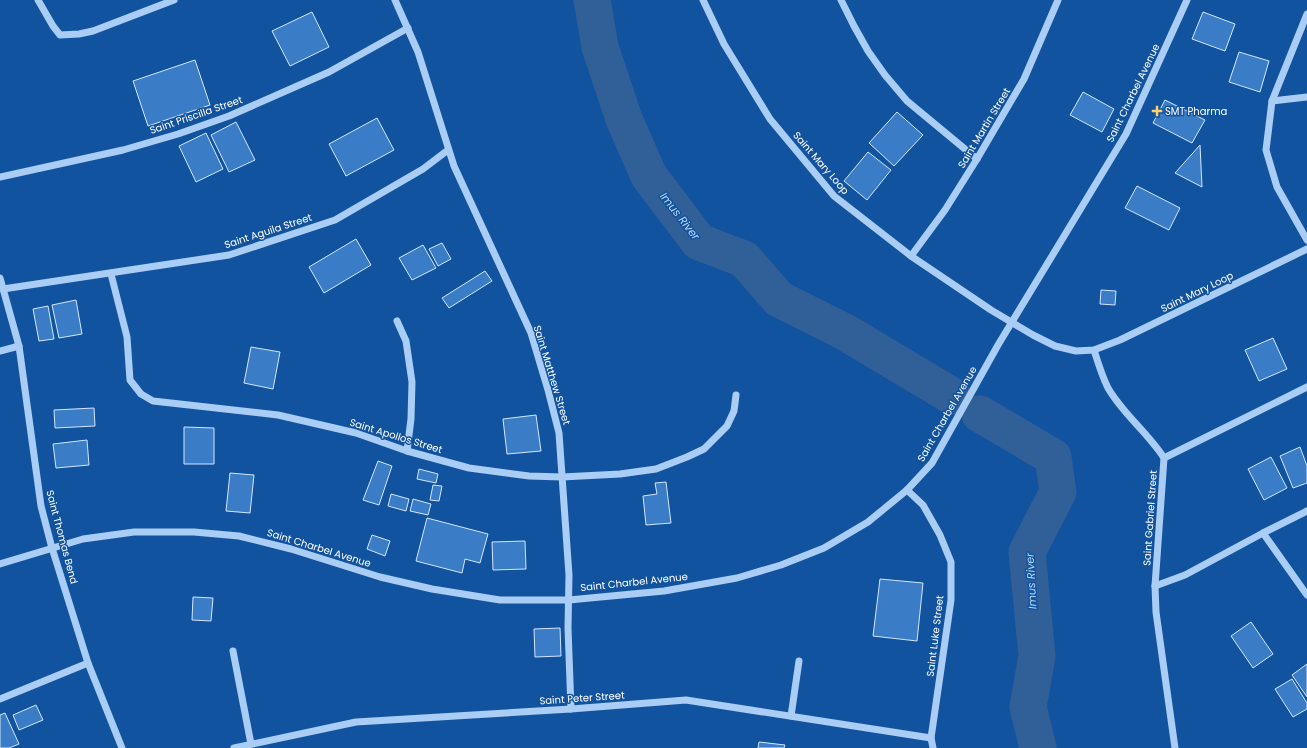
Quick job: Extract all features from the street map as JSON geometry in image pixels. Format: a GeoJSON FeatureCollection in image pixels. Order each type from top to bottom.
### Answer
{"type":"FeatureCollection","features":[{"type":"Feature","properties":{"kind":"street"},"geometry":{"type":"LineString","coordinates":[[38,0],[60,35],[93,31],[174,0]]}},
{"type":"Feature","properties":{"kind":"street","name":"Saint Matthew Street"},"geometry":{"type":"LineString","coordinates":[[395,0],[418,52],[454,166],[531,334],[559,433],[569,575],[568,628],[572,709]]}},
{"type":"Feature","properties":{"kind":"street","name":"Saint Mary Loop"},"geometry":{"type":"LineString","coordinates":[[703,0],[724,44],[770,119],[834,196],[911,256],[1012,322]]}},
{"type":"Feature","properties":{"kind":"street"},"geometry":{"type":"LineString","coordinates":[[841,0],[868,51],[885,75],[907,101],[977,159]]}},
{"type":"Feature","properties":{"kind":"street","name":"Saint Martin Street"},"geometry":{"type":"LineString","coordinates":[[911,256],[944,210],[977,159],[1024,79],[1058,0]]}},
{"type":"Feature","properties":{"kind":"street","name":"Saint Charbel Avenue"},"geometry":{"type":"LineString","coordinates":[[0,564],[83,539],[134,532],[202,532],[239,536],[291,549],[380,577],[432,589],[500,600],[569,600],[664,591],[737,578],[781,565],[824,548],[868,522],[907,490],[932,463],[998,345],[1126,134],[1187,0]]}},
{"type":"Feature","properties":{"kind":"street"},"geometry":{"type":"LineString","coordinates":[[1307,14],[1272,101],[1266,150],[1277,187],[1307,240]]}},
{"type":"Feature","properties":{"kind":"street","name":"Saint Priscilla Street"},"geometry":{"type":"LineString","coordinates":[[0,177],[123,150],[178,134],[229,116],[329,72],[408,28]]}},
{"type":"Feature","properties":{"kind":"street"},"geometry":{"type":"LineString","coordinates":[[1272,101],[1307,97]]}},
{"type":"Feature","properties":{"kind":"street","name":"Saint Aguila Street"},"geometry":{"type":"LineString","coordinates":[[3,289],[46,281],[111,274],[229,255],[335,220],[423,169],[448,150]]}},
{"type":"Feature","properties":{"kind":"street","name":"Saint Mary Loop"},"geometry":{"type":"LineString","coordinates":[[1094,350],[1120,340],[1307,249]]}},
{"type":"Feature","properties":{"kind":"street","name":"Saint Apollos Street"},"geometry":{"type":"LineString","coordinates":[[111,274],[127,337],[130,380],[141,394],[153,401],[278,415],[356,434],[407,451],[469,468],[529,476],[562,477],[620,474],[656,469],[687,457],[704,448],[728,426],[734,412],[736,395]]}},
{"type":"Feature","properties":{"kind":"street","name":"Saint Thomas Bend"},"geometry":{"type":"LineString","coordinates":[[0,278],[19,346],[41,506],[52,548],[88,663],[122,748]]}},
{"type":"Feature","properties":{"kind":"street"},"geometry":{"type":"LineString","coordinates":[[397,321],[406,341],[412,382],[411,419],[407,451]]}},
{"type":"Feature","properties":{"kind":"street"},"geometry":{"type":"LineString","coordinates":[[1012,322],[1055,346],[1076,351],[1094,350]]}},
{"type":"Feature","properties":{"kind":"street"},"geometry":{"type":"LineString","coordinates":[[0,351],[19,346]]}},
{"type":"Feature","properties":{"kind":"street","name":"Saint Gabriel Street"},"geometry":{"type":"LineString","coordinates":[[1094,350],[1100,370],[1109,388],[1126,411],[1155,444],[1164,458],[1155,586],[1156,612],[1175,748]]}},
{"type":"Feature","properties":{"kind":"street"},"geometry":{"type":"LineString","coordinates":[[1164,458],[1307,387]]}},
{"type":"Feature","properties":{"kind":"street","name":"Saint Luke Street"},"geometry":{"type":"LineString","coordinates":[[907,490],[923,505],[940,535],[950,562],[951,600],[931,738],[933,748]]}},
{"type":"Feature","properties":{"kind":"street"},"geometry":{"type":"LineString","coordinates":[[1155,586],[1184,575],[1307,511]]}},
{"type":"Feature","properties":{"kind":"street"},"geometry":{"type":"LineString","coordinates":[[1263,533],[1307,595]]}},
{"type":"Feature","properties":{"kind":"street"},"geometry":{"type":"LineString","coordinates":[[233,651],[251,744]]}},
{"type":"Feature","properties":{"kind":"street"},"geometry":{"type":"LineString","coordinates":[[791,716],[799,661]]}},
{"type":"Feature","properties":{"kind":"street"},"geometry":{"type":"LineString","coordinates":[[0,699],[88,663]]}},
{"type":"Feature","properties":{"kind":"street","name":"Saint Peter Street"},"geometry":{"type":"LineString","coordinates":[[234,748],[356,722],[572,709],[686,700],[931,738]]}},
{"type":"Feature","properties":{"kind":"building"},"geometry":{"type":"Polygon","coordinates":[[[312,12],[329,47],[290,66],[272,31],[312,12]]]}},
{"type":"Feature","properties":{"kind":"building"},"geometry":{"type":"Polygon","coordinates":[[[1203,12],[1235,24],[1225,51],[1192,39],[1203,12]]]}},
{"type":"Feature","properties":{"kind":"building"},"geometry":{"type":"Polygon","coordinates":[[[1239,52],[1269,61],[1260,92],[1229,82],[1239,52]]]}},
{"type":"Feature","properties":{"kind":"building"},"geometry":{"type":"Polygon","coordinates":[[[195,60],[210,105],[148,126],[133,81],[195,60]]]}},
{"type":"Feature","properties":{"kind":"building"},"geometry":{"type":"Polygon","coordinates":[[[1083,92],[1114,109],[1102,132],[1070,115],[1083,92]]]}},
{"type":"Feature","properties":{"kind":"building"},"geometry":{"type":"Polygon","coordinates":[[[1165,100],[1205,120],[1192,143],[1153,123],[1165,100]]]}},
{"type":"Feature","properties":{"kind":"building"},"geometry":{"type":"Polygon","coordinates":[[[897,112],[923,135],[894,166],[869,143],[897,112]]]}},
{"type":"Feature","properties":{"kind":"building"},"geometry":{"type":"Polygon","coordinates":[[[377,118],[394,150],[346,176],[329,144],[377,118]]]}},
{"type":"Feature","properties":{"kind":"building"},"geometry":{"type":"Polygon","coordinates":[[[236,122],[255,160],[229,172],[211,135],[236,122]]]}},
{"type":"Feature","properties":{"kind":"building"},"geometry":{"type":"Polygon","coordinates":[[[206,133],[223,169],[196,182],[179,146],[206,133]]]}},
{"type":"Feature","properties":{"kind":"building"},"geometry":{"type":"Polygon","coordinates":[[[1200,145],[1202,187],[1175,173],[1200,145]]]}},
{"type":"Feature","properties":{"kind":"building"},"geometry":{"type":"Polygon","coordinates":[[[868,152],[891,170],[867,200],[844,181],[868,152]]]}},
{"type":"Feature","properties":{"kind":"building"},"geometry":{"type":"Polygon","coordinates":[[[1137,186],[1180,208],[1169,230],[1125,208],[1137,186]]]}},
{"type":"Feature","properties":{"kind":"building"},"geometry":{"type":"Polygon","coordinates":[[[356,239],[371,265],[324,293],[309,267],[356,239]]]}},
{"type":"Feature","properties":{"kind":"building"},"geometry":{"type":"Polygon","coordinates":[[[442,243],[451,259],[438,266],[429,249],[442,243]]]}},
{"type":"Feature","properties":{"kind":"building"},"geometry":{"type":"Polygon","coordinates":[[[423,245],[436,268],[412,280],[399,258],[423,245]]]}},
{"type":"Feature","properties":{"kind":"building"},"geometry":{"type":"Polygon","coordinates":[[[485,271],[492,281],[449,308],[442,298],[485,271]]]}},
{"type":"Feature","properties":{"kind":"building"},"geometry":{"type":"Polygon","coordinates":[[[1101,290],[1116,291],[1115,305],[1100,304],[1101,290]]]}},
{"type":"Feature","properties":{"kind":"building"},"geometry":{"type":"Polygon","coordinates":[[[76,300],[82,334],[59,338],[52,305],[76,300]]]}},
{"type":"Feature","properties":{"kind":"building"},"geometry":{"type":"Polygon","coordinates":[[[48,306],[54,339],[39,341],[33,309],[48,306]]]}},
{"type":"Feature","properties":{"kind":"building"},"geometry":{"type":"Polygon","coordinates":[[[1273,338],[1287,369],[1259,381],[1245,350],[1273,338]]]}},
{"type":"Feature","properties":{"kind":"building"},"geometry":{"type":"Polygon","coordinates":[[[251,347],[280,352],[273,389],[244,383],[251,347]]]}},
{"type":"Feature","properties":{"kind":"building"},"geometry":{"type":"Polygon","coordinates":[[[94,408],[95,426],[55,428],[54,410],[94,408]]]}},
{"type":"Feature","properties":{"kind":"building"},"geometry":{"type":"Polygon","coordinates":[[[536,415],[541,451],[507,454],[503,419],[536,415]]]}},
{"type":"Feature","properties":{"kind":"building"},"geometry":{"type":"Polygon","coordinates":[[[184,427],[214,428],[214,464],[184,464],[184,427]]]}},
{"type":"Feature","properties":{"kind":"building"},"geometry":{"type":"Polygon","coordinates":[[[87,440],[89,465],[56,468],[53,444],[87,440]]]}},
{"type":"Feature","properties":{"kind":"building"},"geometry":{"type":"Polygon","coordinates":[[[1300,447],[1307,466],[1307,483],[1293,488],[1280,456],[1300,447]]]}},
{"type":"Feature","properties":{"kind":"building"},"geometry":{"type":"Polygon","coordinates":[[[1271,457],[1287,488],[1264,500],[1248,469],[1271,457]]]}},
{"type":"Feature","properties":{"kind":"building"},"geometry":{"type":"Polygon","coordinates":[[[378,461],[392,466],[379,505],[363,500],[378,461]]]}},
{"type":"Feature","properties":{"kind":"building"},"geometry":{"type":"Polygon","coordinates":[[[419,469],[438,474],[436,483],[417,479],[419,469]]]}},
{"type":"Feature","properties":{"kind":"building"},"geometry":{"type":"Polygon","coordinates":[[[230,473],[254,475],[250,513],[226,511],[230,473]]]}},
{"type":"Feature","properties":{"kind":"building"},"geometry":{"type":"Polygon","coordinates":[[[666,482],[671,523],[646,525],[643,496],[657,494],[655,483],[666,482]]]}},
{"type":"Feature","properties":{"kind":"building"},"geometry":{"type":"Polygon","coordinates":[[[433,485],[442,486],[439,501],[430,500],[433,485]]]}},
{"type":"Feature","properties":{"kind":"building"},"geometry":{"type":"Polygon","coordinates":[[[391,494],[409,499],[406,511],[388,506],[391,494]]]}},
{"type":"Feature","properties":{"kind":"building"},"geometry":{"type":"Polygon","coordinates":[[[413,499],[431,504],[428,515],[410,511],[413,499]]]}},
{"type":"Feature","properties":{"kind":"building"},"geometry":{"type":"Polygon","coordinates":[[[427,518],[488,534],[480,563],[465,559],[462,573],[416,561],[427,518]]]}},
{"type":"Feature","properties":{"kind":"building"},"geometry":{"type":"Polygon","coordinates":[[[372,535],[390,541],[385,556],[367,549],[372,535]]]}},
{"type":"Feature","properties":{"kind":"building"},"geometry":{"type":"Polygon","coordinates":[[[525,541],[526,569],[493,570],[492,542],[525,541]]]}},
{"type":"Feature","properties":{"kind":"building"},"geometry":{"type":"Polygon","coordinates":[[[880,579],[923,583],[917,641],[873,636],[880,579]]]}},
{"type":"Feature","properties":{"kind":"building"},"geometry":{"type":"Polygon","coordinates":[[[193,597],[213,598],[211,621],[192,620],[193,597]]]}},
{"type":"Feature","properties":{"kind":"building"},"geometry":{"type":"Polygon","coordinates":[[[1251,622],[1273,654],[1253,668],[1231,636],[1251,622]]]}},
{"type":"Feature","properties":{"kind":"building"},"geometry":{"type":"Polygon","coordinates":[[[560,628],[561,656],[535,657],[534,629],[560,628]]]}},
{"type":"Feature","properties":{"kind":"building"},"geometry":{"type":"Polygon","coordinates":[[[1307,664],[1307,697],[1292,675],[1307,664]]]}},
{"type":"Feature","properties":{"kind":"building"},"geometry":{"type":"Polygon","coordinates":[[[1292,679],[1307,703],[1307,709],[1293,717],[1275,689],[1292,679]]]}},
{"type":"Feature","properties":{"kind":"building"},"geometry":{"type":"Polygon","coordinates":[[[36,705],[43,720],[19,730],[13,715],[36,705]]]}},
{"type":"Feature","properties":{"kind":"building"},"geometry":{"type":"Polygon","coordinates":[[[5,713],[19,744],[9,748],[0,748],[0,715],[5,713]]]}},
{"type":"Feature","properties":{"kind":"building"},"geometry":{"type":"Polygon","coordinates":[[[759,742],[785,745],[784,748],[758,748],[759,742]]]}},
{"type":"Feature","properties":{"kind":"waterway","name":"Imus River"},"geometry":{"type":"LineString","coordinates":[[592,0],[600,47],[624,119],[649,176],[699,242],[744,259],[779,299],[845,332],[952,396]]}},
{"type":"Feature","properties":{"kind":"waterway","name":"Imus River"},"geometry":{"type":"LineString","coordinates":[[980,414],[1053,457],[1058,492],[1027,552],[1037,656],[1028,707],[1038,748]]}},
{"type":"Feature","properties":{"kind":"place","name":"SMT Pharma"},"geometry":{"type":"Point","coordinates":[1157,111]}}]}
